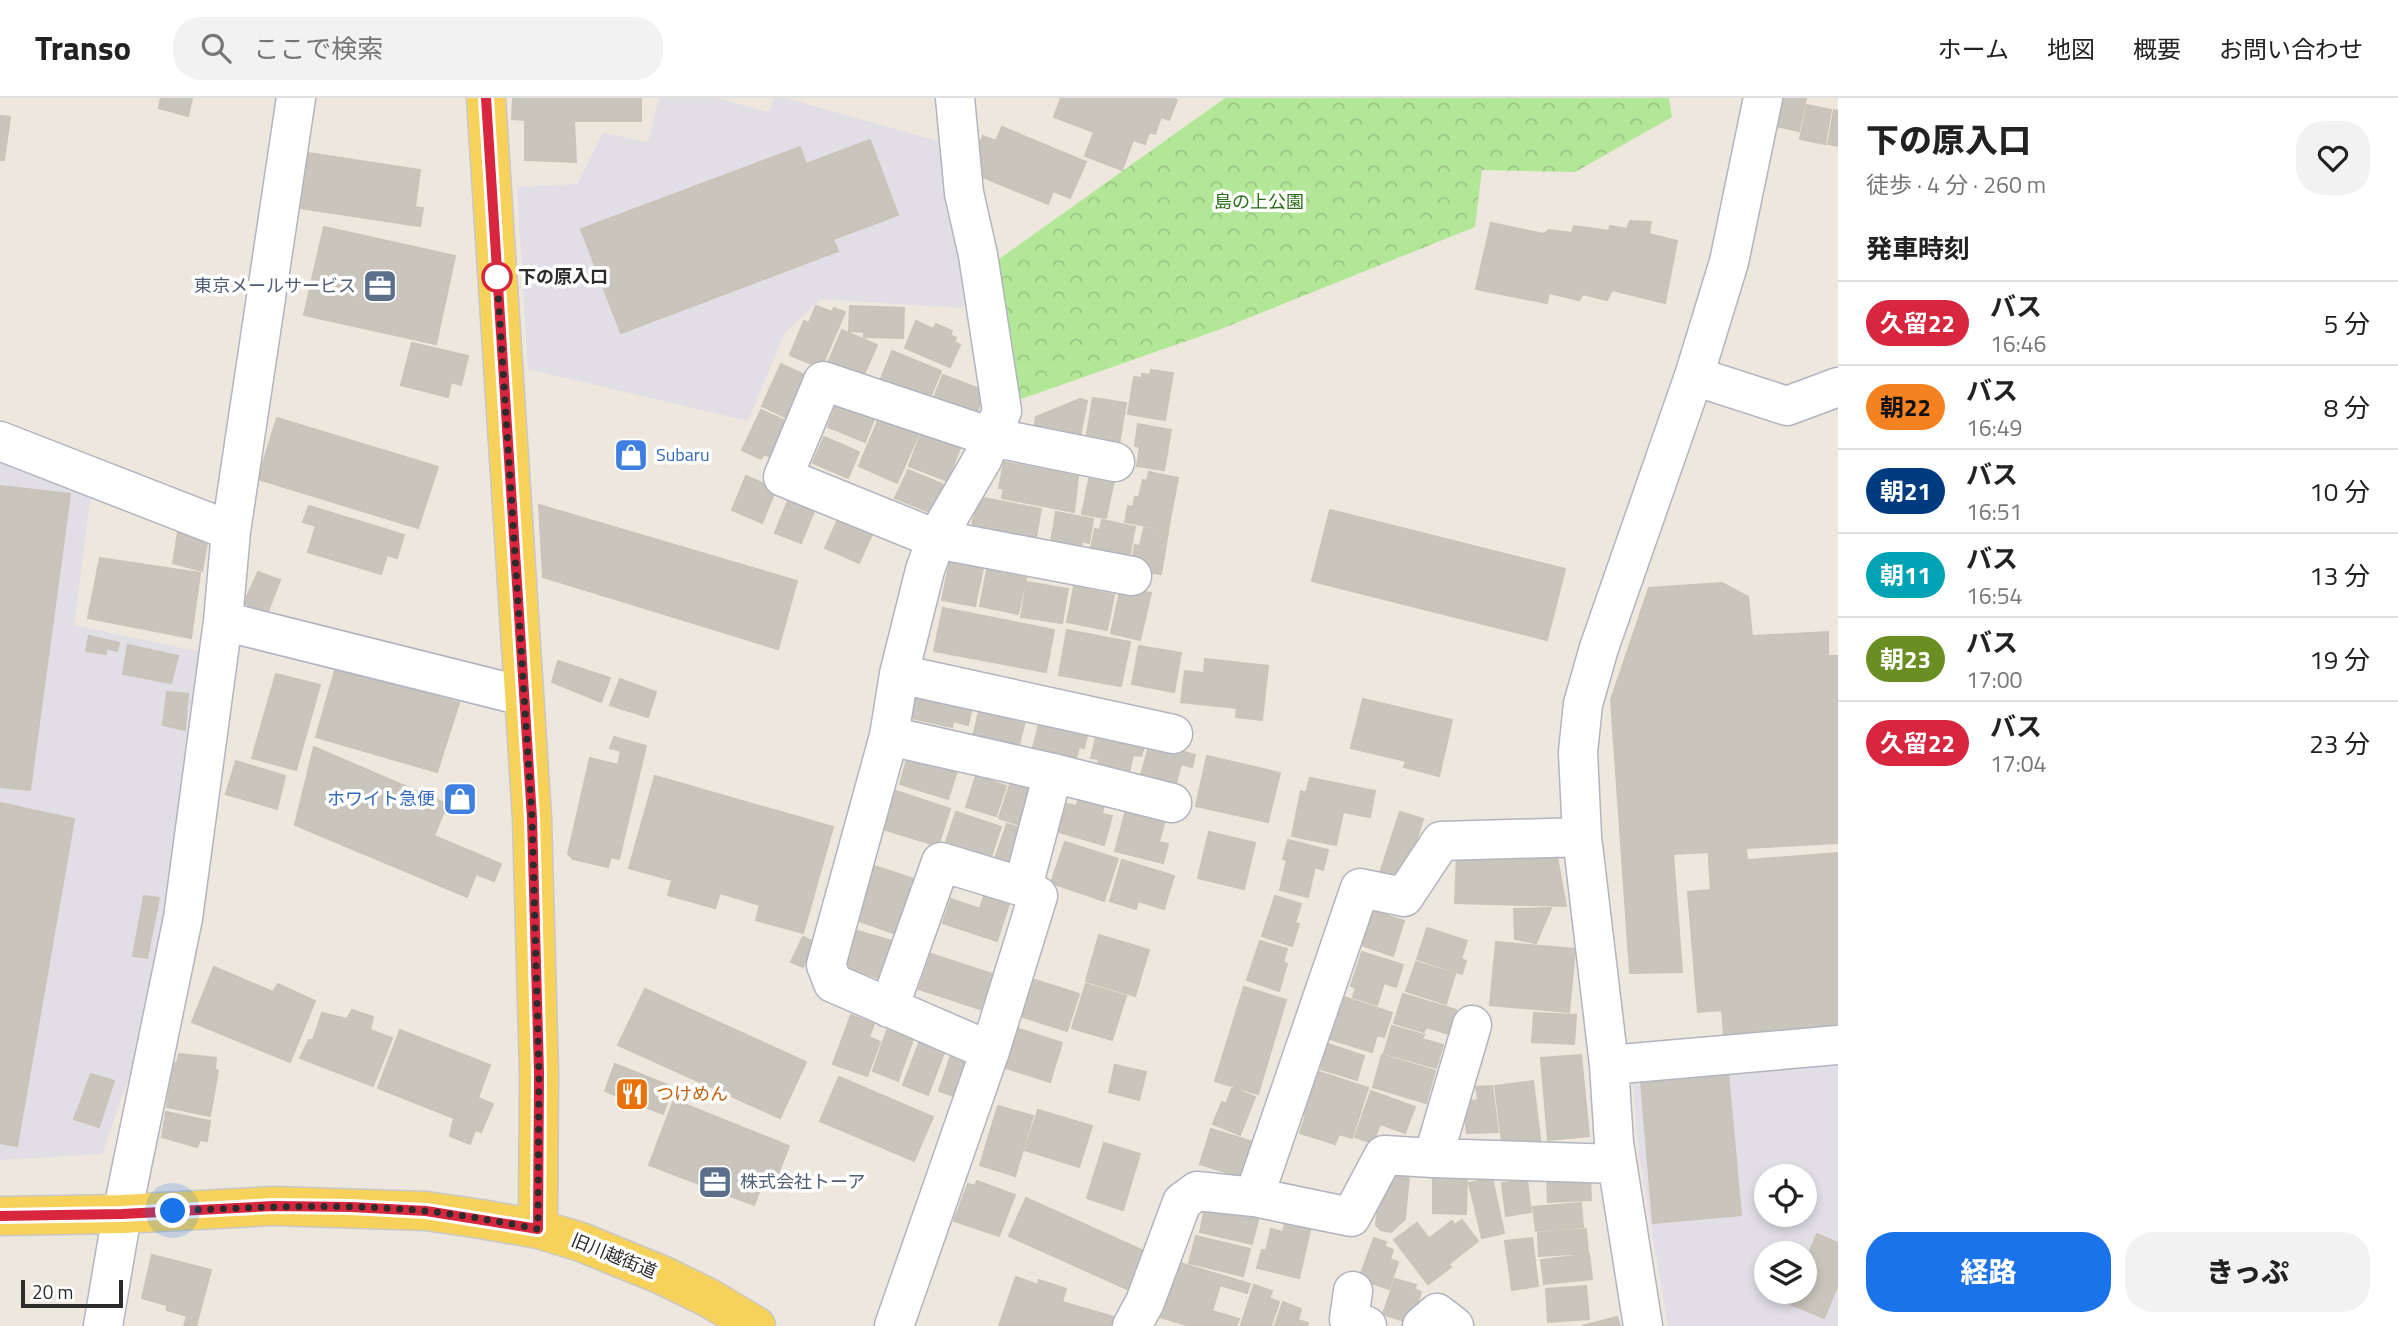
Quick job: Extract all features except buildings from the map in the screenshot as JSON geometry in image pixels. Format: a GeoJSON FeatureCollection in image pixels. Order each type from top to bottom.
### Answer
{"type":"FeatureCollection","features":[{"type":"Feature","properties":{"kind":"main road"},"geometry":{"type":"LineString","coordinates":[[486,98],[532,818],[539,1073],[538,1229]]}},
{"type":"Feature","properties":{"kind":"main road","name":"旧川越街道"},"geometry":{"type":"LineString","coordinates":[[0,1216],[122,1214],[274,1206],[426,1211],[538,1229],[581,1242],[662,1275],[709,1298],[756,1326]]}},
{"type":"Feature","properties":{"kind":"street"},"geometry":{"type":"LineString","coordinates":[[103,1326],[122,1214],[183,918],[223,621],[231,531],[296,98]]}},
{"type":"Feature","properties":{"kind":"street"},"geometry":{"type":"LineString","coordinates":[[955,98],[964,193],[978,255],[1002,411],[983,458],[936,539],[925,570],[899,674],[889,736],[826,965],[833,983],[990,1051]]}},
{"type":"Feature","properties":{"kind":"street"},"geometry":{"type":"LineString","coordinates":[[1643,1326],[1617,1164],[1609,1065],[1582,837],[1578,752],[1583,704],[1599,648],[1694,376],[1729,262],[1763,98]]}},
{"type":"Feature","properties":{"kind":"street"},"geometry":{"type":"LineString","coordinates":[[1694,376],[1787,406],[1838,387]]}},
{"type":"Feature","properties":{"kind":"street"},"geometry":{"type":"LineString","coordinates":[[1115,462],[991,437],[823,381],[783,477],[936,539],[1132,576]]}},
{"type":"Feature","properties":{"kind":"street"},"geometry":{"type":"LineString","coordinates":[[0,440],[231,531]]}},
{"type":"Feature","properties":{"kind":"street"},"geometry":{"type":"LineString","coordinates":[[223,621],[523,696]]}},
{"type":"Feature","properties":{"kind":"street"},"geometry":{"type":"LineString","coordinates":[[899,674],[1173,734]]}},
{"type":"Feature","properties":{"kind":"street"},"geometry":{"type":"LineString","coordinates":[[889,736],[1172,803]]}},
{"type":"Feature","properties":{"kind":"street"},"geometry":{"type":"LineString","coordinates":[[1023,887],[1053,773]]}},
{"type":"Feature","properties":{"kind":"street"},"geometry":{"type":"LineString","coordinates":[[1254,1196],[1360,888],[1404,897],[1441,841],[1582,837]]}},
{"type":"Feature","properties":{"kind":"street"},"geometry":{"type":"LineString","coordinates":[[889,1008],[941,862],[1023,887],[1038,896],[990,1051],[894,1326]]}},
{"type":"Feature","properties":{"kind":"street"},"geometry":{"type":"LineString","coordinates":[[1433,1158],[1472,1025]]}},
{"type":"Feature","properties":{"kind":"street"},"geometry":{"type":"LineString","coordinates":[[1609,1065],[1838,1045]]}},
{"type":"Feature","properties":{"kind":"street"},"geometry":{"type":"LineString","coordinates":[[1132,1326],[1144,1302],[1182,1202],[1197,1191],[1254,1196],[1352,1217],[1384,1155],[1617,1164]]}},
{"type":"Feature","properties":{"kind":"street"},"geometry":{"type":"LineString","coordinates":[[1353,1291],[1349,1319],[1367,1326]]}},
{"type":"Feature","properties":{"kind":"street"},"geometry":{"type":"LineString","coordinates":[[1422,1326],[1437,1313],[1454,1326]]}},
{"type":"Feature","properties":{"kind":"shaded area"},"geometry":{"type":"Polygon","coordinates":[[[659,98],[715,98],[769,112],[774,98],[785,98],[945,143],[976,299],[960,308],[821,299],[784,334],[748,421],[528,369],[517,187],[577,184],[603,133],[648,142],[659,98]]]}},
{"type":"Feature","properties":{"kind":"shaded area"},"geometry":{"type":"Polygon","coordinates":[[[0,459],[92,487],[74,625],[205,653],[180,875],[136,1058],[102,1154],[0,1160],[0,459]]]}},
{"type":"Feature","properties":{"kind":"shaded area"},"geometry":{"type":"Polygon","coordinates":[[[1838,1056],[1838,1326],[1668,1326],[1639,1155],[1632,1074],[1838,1056]]]}},
{"type":"Feature","properties":{"kind":"green space","name":"島の上公園"},"geometry":{"type":"Polygon","coordinates":[[[1225,98],[1669,98],[1672,117],[1575,172],[1482,170],[1475,227],[1221,329],[1015,401],[992,264],[1225,98]]]}},
{"type":"Feature","properties":{"kind":"bus line","name":"久留22"},"geometry":{"type":"LineString","coordinates":[[0,1216],[122,1214],[274,1206],[351,1207],[426,1211],[538,1229],[539,1073],[532,818],[486,98]]}},
{"type":"Feature","properties":{"kind":"place","name":"下の原入口"},"geometry":{"type":"Point","coordinates":[497,277]}},
{"type":"Feature","properties":{"kind":"place","name":"東京メールサービス"},"geometry":{"type":"Point","coordinates":[380,286]}},
{"type":"Feature","properties":{"kind":"place","name":"Subaru"},"geometry":{"type":"Point","coordinates":[631,455]}},
{"type":"Feature","properties":{"kind":"place","name":"ホワイト急便"},"geometry":{"type":"Point","coordinates":[460,799]}},
{"type":"Feature","properties":{"kind":"place","name":"つけめん"},"geometry":{"type":"Point","coordinates":[632,1094]}},
{"type":"Feature","properties":{"kind":"place","name":"株式会社トーア"},"geometry":{"type":"Point","coordinates":[715,1182]}},
{"type":"Feature","properties":{"kind":"route"},"geometry":{"type":"LineString","coordinates":[[173,1211],[274,1206],[351,1207],[426,1211],[538,1229],[539,1073],[532,818],[497,277]]}}]}
